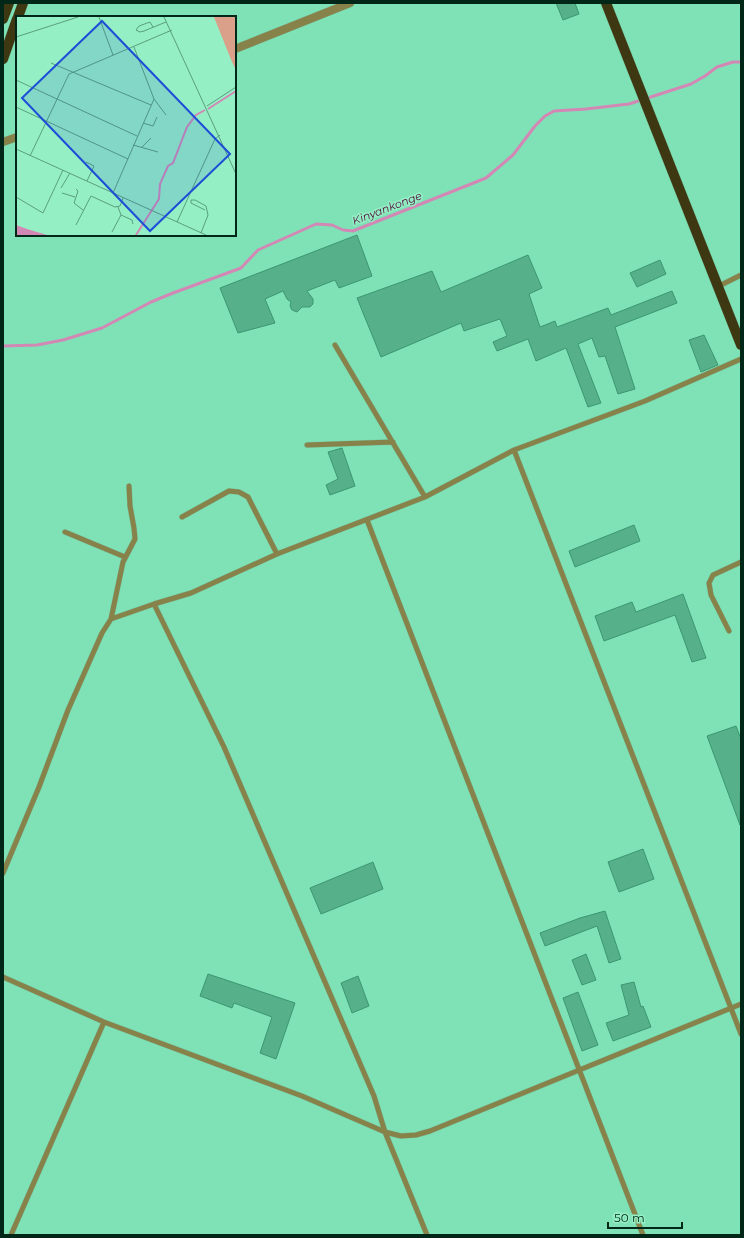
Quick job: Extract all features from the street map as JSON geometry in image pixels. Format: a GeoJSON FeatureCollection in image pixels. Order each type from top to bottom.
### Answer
{"type":"FeatureCollection","features":[{"type":"Feature","properties":{"kind":"main road"},"geometry":{"type":"LineString","coordinates":[[3,19],[9,3]]}},
{"type":"Feature","properties":{"kind":"main road"},"geometry":{"type":"LineString","coordinates":[[18,16],[23,3]]}},
{"type":"Feature","properties":{"kind":"main road"},"geometry":{"type":"LineString","coordinates":[[606,3],[741,345]]}},
{"type":"Feature","properties":{"kind":"main road"},"geometry":{"type":"LineString","coordinates":[[3,58],[16,21]]}},
{"type":"Feature","properties":{"kind":"street"},"geometry":{"type":"LineString","coordinates":[[236,49],[350,3]]}},
{"type":"Feature","properties":{"kind":"street"},"geometry":{"type":"LineString","coordinates":[[3,142],[16,137]]}},
{"type":"Feature","properties":{"kind":"lane"},"geometry":{"type":"LineString","coordinates":[[719,286],[741,275]]}},
{"type":"Feature","properties":{"kind":"lane"},"geometry":{"type":"LineString","coordinates":[[335,345],[425,497]]}},
{"type":"Feature","properties":{"kind":"lane"},"geometry":{"type":"LineString","coordinates":[[111,619],[191,593],[277,554],[425,497],[514,450],[645,401],[741,359]]}},
{"type":"Feature","properties":{"kind":"lane"},"geometry":{"type":"LineString","coordinates":[[307,445],[393,442]]}},
{"type":"Feature","properties":{"kind":"lane"},"geometry":{"type":"LineString","coordinates":[[514,450],[741,1034]]}},
{"type":"Feature","properties":{"kind":"lane"},"geometry":{"type":"LineString","coordinates":[[3,873],[39,787],[68,710],[94,649],[111,619],[118,579],[124,557],[129,553],[135,539],[130,506],[129,486]]}},
{"type":"Feature","properties":{"kind":"lane"},"geometry":{"type":"LineString","coordinates":[[182,518],[229,492],[239,492],[248,497],[277,554]]}},
{"type":"Feature","properties":{"kind":"lane"},"geometry":{"type":"LineString","coordinates":[[367,520],[643,1235]]}},
{"type":"Feature","properties":{"kind":"lane"},"geometry":{"type":"LineString","coordinates":[[65,532],[124,557]]}},
{"type":"Feature","properties":{"kind":"lane"},"geometry":{"type":"LineString","coordinates":[[729,631],[711,595],[709,583],[713,575],[741,562]]}},
{"type":"Feature","properties":{"kind":"lane"},"geometry":{"type":"LineString","coordinates":[[154,604],[224,748],[374,1096],[385,1132],[427,1235]]}},
{"type":"Feature","properties":{"kind":"lane"},"geometry":{"type":"LineString","coordinates":[[3,977],[104,1022],[302,1096],[385,1132],[402,1136],[430,1131],[741,1004]]}},
{"type":"Feature","properties":{"kind":"lane"},"geometry":{"type":"LineString","coordinates":[[11,1235],[104,1022]]}},
{"type":"Feature","properties":{"kind":"shaded area"},"geometry":{"type":"Polygon","coordinates":[[[3,3],[741,3],[741,1235],[3,1235],[3,3]]]}},
{"type":"Feature","properties":{"kind":"building"},"geometry":{"type":"Polygon","coordinates":[[[556,3],[575,3],[579,14],[563,20],[556,3]]]}},
{"type":"Feature","properties":{"kind":"building"},"geometry":{"type":"Polygon","coordinates":[[[357,235],[372,276],[339,288],[335,280],[307,291],[313,299],[313,304],[310,307],[302,307],[297,312],[292,310],[290,306],[291,302],[287,299],[283,291],[265,299],[275,323],[238,333],[220,288],[357,235]]]}},
{"type":"Feature","properties":{"kind":"building"},"geometry":{"type":"Polygon","coordinates":[[[528,255],[542,288],[529,294],[540,327],[555,321],[557,327],[608,308],[611,315],[672,291],[677,303],[615,327],[635,389],[618,394],[605,356],[599,357],[592,338],[578,344],[601,403],[588,407],[566,348],[536,361],[528,339],[497,351],[493,342],[507,336],[500,319],[464,331],[461,323],[381,357],[357,298],[432,271],[441,292],[528,255]]]}},
{"type":"Feature","properties":{"kind":"building"},"geometry":{"type":"Polygon","coordinates":[[[660,260],[666,274],[637,287],[630,273],[660,260]]]}},
{"type":"Feature","properties":{"kind":"building"},"geometry":{"type":"Polygon","coordinates":[[[704,335],[718,365],[701,372],[689,340],[704,335]]]}},
{"type":"Feature","properties":{"kind":"building"},"geometry":{"type":"Polygon","coordinates":[[[342,448],[355,486],[330,495],[326,485],[338,479],[328,452],[342,448]]]}},
{"type":"Feature","properties":{"kind":"building"},"geometry":{"type":"Polygon","coordinates":[[[634,525],[640,541],[575,567],[569,551],[634,525]]]}},
{"type":"Feature","properties":{"kind":"building"},"geometry":{"type":"Polygon","coordinates":[[[683,594],[706,658],[692,662],[675,615],[604,641],[595,616],[632,602],[636,612],[683,594]]]}},
{"type":"Feature","properties":{"kind":"building"},"geometry":{"type":"Polygon","coordinates":[[[736,726],[741,739],[740,825],[707,736],[736,726]]]}},
{"type":"Feature","properties":{"kind":"building"},"geometry":{"type":"Polygon","coordinates":[[[643,849],[654,879],[619,892],[608,862],[643,849]]]}},
{"type":"Feature","properties":{"kind":"building"},"geometry":{"type":"Polygon","coordinates":[[[373,862],[383,889],[321,914],[310,888],[373,862]]]}},
{"type":"Feature","properties":{"kind":"building"},"geometry":{"type":"Polygon","coordinates":[[[605,911],[621,959],[609,963],[597,926],[545,946],[540,933],[580,918],[605,911]]]}},
{"type":"Feature","properties":{"kind":"building"},"geometry":{"type":"Polygon","coordinates":[[[586,954],[596,980],[582,985],[572,960],[586,954]]]}},
{"type":"Feature","properties":{"kind":"building"},"geometry":{"type":"Polygon","coordinates":[[[208,974],[295,1003],[276,1059],[260,1053],[272,1017],[234,1003],[232,1008],[200,996],[208,974]]]}},
{"type":"Feature","properties":{"kind":"building"},"geometry":{"type":"Polygon","coordinates":[[[358,976],[369,1006],[352,1013],[341,983],[358,976]]]}},
{"type":"Feature","properties":{"kind":"building"},"geometry":{"type":"Polygon","coordinates":[[[634,982],[641,1007],[643,1006],[651,1027],[613,1041],[606,1023],[629,1015],[621,985],[634,982]]]}},
{"type":"Feature","properties":{"kind":"building"},"geometry":{"type":"Polygon","coordinates":[[[578,992],[598,1045],[582,1051],[563,998],[578,992]]]}},
{"type":"Feature","properties":{"kind":"waterway","name":"Kinyankonge"},"geometry":{"type":"LineString","coordinates":[[3,346],[37,345],[63,340],[102,328],[151,302],[241,268],[258,250],[316,224],[332,225],[343,230],[353,231],[486,178],[513,155],[535,126],[545,116],[554,111],[629,104],[691,84],[717,67],[733,62],[741,62]]}}]}
